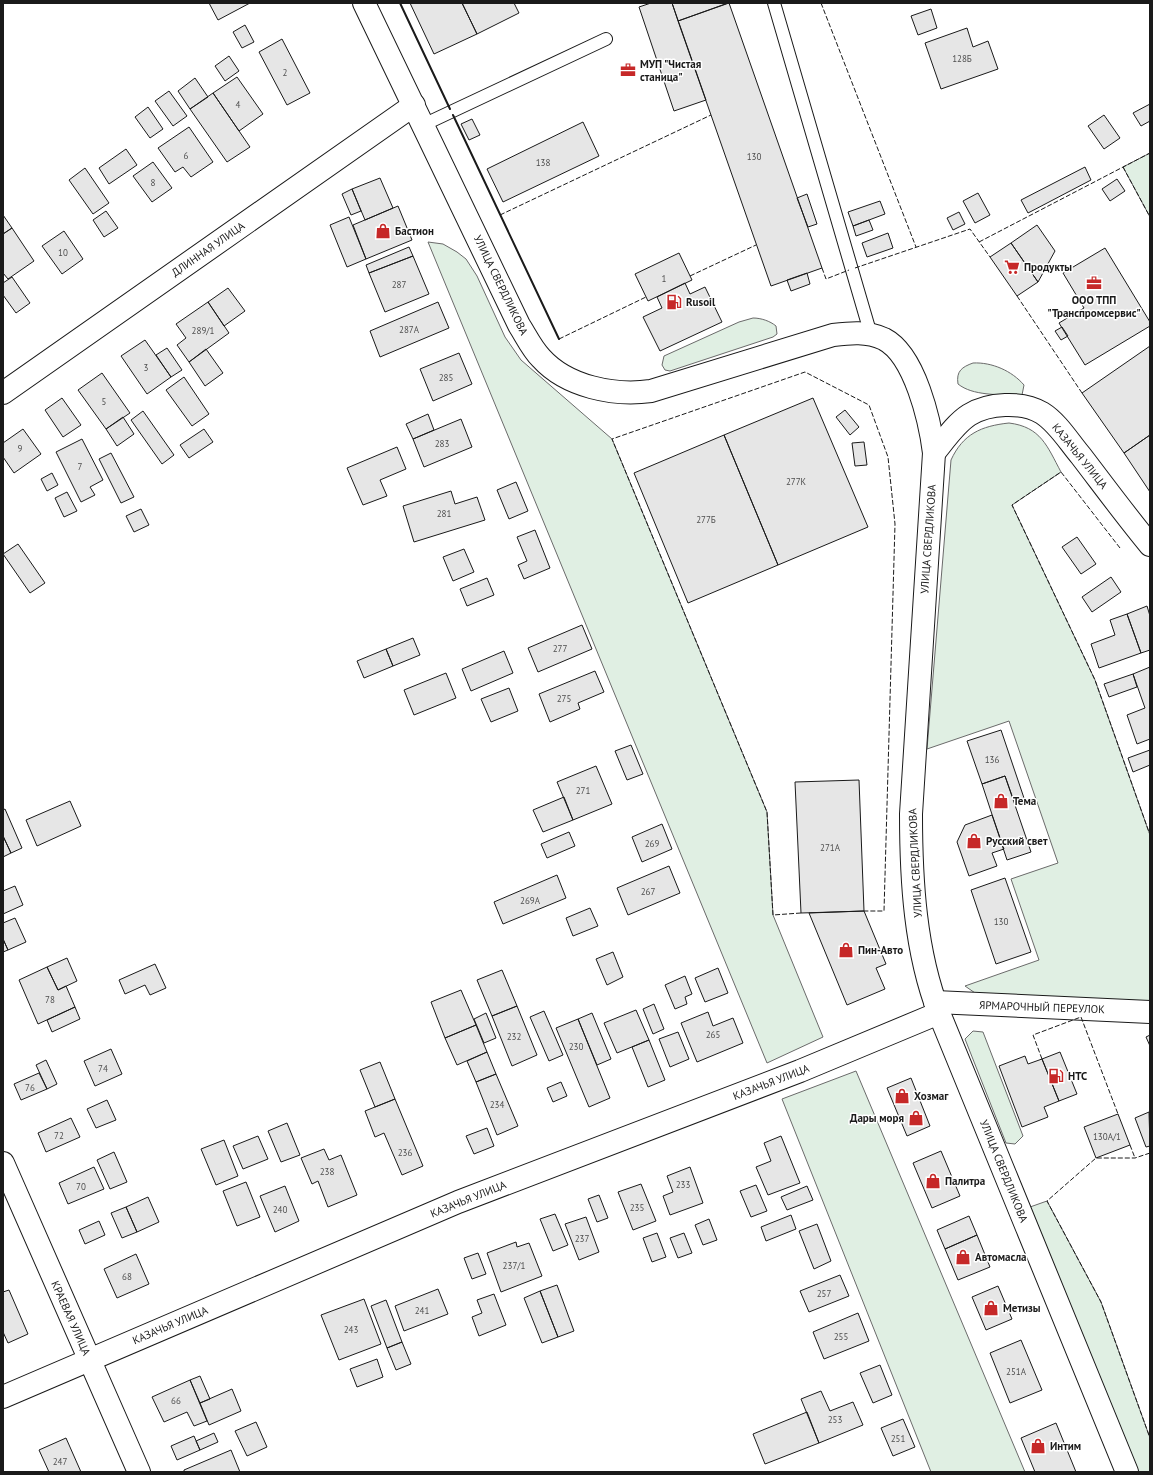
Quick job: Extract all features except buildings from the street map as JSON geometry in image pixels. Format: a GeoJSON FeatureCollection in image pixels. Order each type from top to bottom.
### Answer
{"type":"FeatureCollection","features":[{"type":"Feature","properties":{"kind":"street","name":"УЛИЦА СВЕРДЛИКОВА"},"geometry":{"type":"LineString","coordinates":[[364,3],[519,325],[541,358],[560,374],[576,381],[611,391],[628,393],[651,391],[833,334],[850,333],[871,335],[885,340],[897,349],[909,368],[927,412],[934,453],[911,814],[912,864],[923,959],[937,1008],[1127,1472]]}},
{"type":"Feature","properties":{"kind":"street","name":"ДЛИННАЯ УЛИЦА"},"geometry":{"type":"LineString","coordinates":[[3,393],[414,105]]}},
{"type":"Feature","properties":{"kind":"street","name":"КАЗАЧЬЯ УЛИЦА"},"geometry":{"type":"LineString","coordinates":[[934,453],[969,415],[985,409],[1003,406],[1028,407],[1042,413],[1064,434],[1150,545]]}},
{"type":"Feature","properties":{"kind":"street","name":"КАЗАЧЬЯ УЛИЦА"},"geometry":{"type":"LineString","coordinates":[[3,1397],[458,1202],[792,1074],[937,1008]]}},
{"type":"Feature","properties":{"kind":"street","name":"ЯРМАРОЧНЫЙ ПЕРЕУЛОК"},"geometry":{"type":"LineString","coordinates":[[937,1008],[1150,1012]]}},
{"type":"Feature","properties":{"kind":"street","name":"КРАЕВАЯ УЛИЦА"},"geometry":{"type":"LineString","coordinates":[[3,1163],[140,1472]]}},
{"type":"Feature","properties":{"kind":"lane"},"geometry":{"type":"LineString","coordinates":[[774,3],[871,335]]}},
{"type":"Feature","properties":{"kind":"lane"},"geometry":{"type":"LineString","coordinates":[[423,125],[606,38]]}},
{"type":"Feature","properties":{"kind":"green space"},"geometry":{"type":"Polygon","coordinates":[[[1150,153],[1150,217],[1123,167],[1150,153]]]}},
{"type":"Feature","properties":{"kind":"green space"},"geometry":{"type":"Polygon","coordinates":[[[428,242],[443,244],[466,259],[477,276],[505,337],[521,360],[612,439],[767,812],[773,915],[823,1037],[767,1063],[428,242]]]}},
{"type":"Feature","properties":{"kind":"green space"},"geometry":{"type":"Polygon","coordinates":[[[753,318],[765,320],[774,324],[776,326],[777,334],[773,337],[670,371],[665,370],[662,365],[664,356],[739,322],[753,318]]]}},
{"type":"Feature","properties":{"kind":"green space"},"geometry":{"type":"Polygon","coordinates":[[[973,363],[987,364],[1001,368],[1008,372],[1024,385],[1022,395],[1017,396],[978,393],[964,388],[958,384],[959,373],[963,368],[973,363]]]}},
{"type":"Feature","properties":{"kind":"green space"},"geometry":{"type":"Polygon","coordinates":[[[1009,423],[1020,425],[1036,433],[1047,446],[1061,472],[1012,505],[1095,680],[1150,835],[1150,1001],[978,995],[965,986],[1039,960],[1011,879],[1058,863],[1009,721],[927,749],[951,460],[961,444],[974,433],[990,426],[1009,423]]]}},
{"type":"Feature","properties":{"kind":"green space"},"geometry":{"type":"Polygon","coordinates":[[[973,1031],[983,1032],[1023,1136],[1015,1144],[1006,1143],[965,1039],[973,1031]]]}},
{"type":"Feature","properties":{"kind":"green space"},"geometry":{"type":"Polygon","coordinates":[[[856,1071],[1025,1472],[931,1472],[782,1099],[856,1071]]]}},
{"type":"Feature","properties":{"kind":"green space"},"geometry":{"type":"Polygon","coordinates":[[[1047,1201],[1101,1302],[1150,1438],[1150,1472],[1138,1472],[1030,1207],[1047,1201]]]}},
{"type":"Feature","properties":{"kind":"fence"},"geometry":{"type":"LineString","coordinates":[[821,3],[916,247]]}},
{"type":"Feature","properties":{"kind":"fence"},"geometry":{"type":"LineString","coordinates":[[500,215],[711,115]]}},
{"type":"Feature","properties":{"kind":"fence"},"geometry":{"type":"LineString","coordinates":[[979,242],[1150,153]]}},
{"type":"Feature","properties":{"kind":"fence"},"geometry":{"type":"LineString","coordinates":[[1123,167],[1150,217]]}},
{"type":"Feature","properties":{"kind":"fence"},"geometry":{"type":"LineString","coordinates":[[855,268],[970,229],[990,257]]}},
{"type":"Feature","properties":{"kind":"fence"},"geometry":{"type":"LineString","coordinates":[[690,276],[756,245]]}},
{"type":"Feature","properties":{"kind":"fence"},"geometry":{"type":"LineString","coordinates":[[822,268],[826,279],[849,270]]}},
{"type":"Feature","properties":{"kind":"fence"},"geometry":{"type":"LineString","coordinates":[[1017,296],[1082,393]]}},
{"type":"Feature","properties":{"kind":"fence"},"geometry":{"type":"LineString","coordinates":[[559,339],[646,297]]}},
{"type":"Feature","properties":{"kind":"fence"},"geometry":{"type":"LineString","coordinates":[[801,913],[773,915],[767,812],[612,439],[805,372],[869,405],[888,457],[895,524],[884,911],[864,911]]}},
{"type":"Feature","properties":{"kind":"fence"},"geometry":{"type":"LineString","coordinates":[[1120,548],[1061,472],[1012,505],[1095,680],[1150,835]]}},
{"type":"Feature","properties":{"kind":"fence"},"geometry":{"type":"LineString","coordinates":[[1042,1059],[1033,1035],[1081,1017],[1118,1114]]}},
{"type":"Feature","properties":{"kind":"fence"},"geometry":{"type":"LineString","coordinates":[[1130,1145],[1135,1158]]}},
{"type":"Feature","properties":{"kind":"fence"},"geometry":{"type":"LineString","coordinates":[[1150,1153],[1135,1158],[1096,1158],[1047,1201],[1101,1302],[1150,1438]]}},
{"type":"Feature","properties":{"kind":"wall"},"geometry":{"type":"LineString","coordinates":[[400,3],[450,109]]}},
{"type":"Feature","properties":{"kind":"wall"},"geometry":{"type":"LineString","coordinates":[[453,115],[559,339]]}},
{"type":"Feature","properties":{"kind":"place","name":"МУП \"Чистая станица\""},"geometry":{"type":"Point","coordinates":[628,70]}},
{"type":"Feature","properties":{"kind":"place","name":"Бастион"},"geometry":{"type":"Point","coordinates":[383,231]}},
{"type":"Feature","properties":{"kind":"place","name":"Продукты"},"geometry":{"type":"Point","coordinates":[1012,267]}},
{"type":"Feature","properties":{"kind":"place","name":"ООО ТПП \"Транспромсервис\""},"geometry":{"type":"Point","coordinates":[1094,283]}},
{"type":"Feature","properties":{"kind":"place","name":"Rusoil"},"geometry":{"type":"Point","coordinates":[674,302]}},
{"type":"Feature","properties":{"kind":"place","name":"Тема"},"geometry":{"type":"Point","coordinates":[1001,801]}},
{"type":"Feature","properties":{"kind":"place","name":"Русский свет"},"geometry":{"type":"Point","coordinates":[974,841]}},
{"type":"Feature","properties":{"kind":"place","name":"Пин-Авто"},"geometry":{"type":"Point","coordinates":[846,950]}},
{"type":"Feature","properties":{"kind":"place","name":"НТС"},"geometry":{"type":"Point","coordinates":[1056,1076]}},
{"type":"Feature","properties":{"kind":"place","name":"Хозмаг"},"geometry":{"type":"Point","coordinates":[902,1096]}},
{"type":"Feature","properties":{"kind":"place","name":"Дары моря"},"geometry":{"type":"Point","coordinates":[916,1118]}},
{"type":"Feature","properties":{"kind":"place","name":"Палитра"},"geometry":{"type":"Point","coordinates":[933,1181]}},
{"type":"Feature","properties":{"kind":"place","name":"Автомасла"},"geometry":{"type":"Point","coordinates":[963,1257]}},
{"type":"Feature","properties":{"kind":"place","name":"Метизы"},"geometry":{"type":"Point","coordinates":[991,1308]}},
{"type":"Feature","properties":{"kind":"place","name":"Интим"},"geometry":{"type":"Point","coordinates":[1038,1446]}}]}
